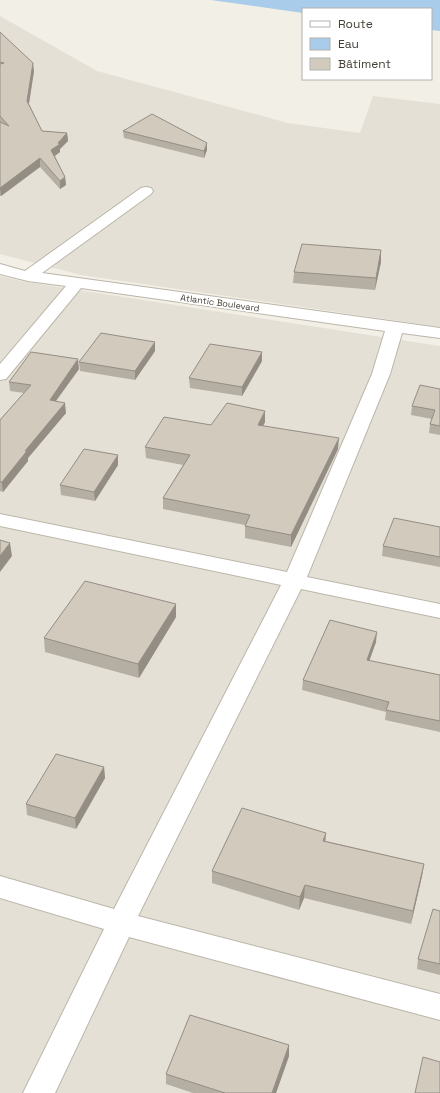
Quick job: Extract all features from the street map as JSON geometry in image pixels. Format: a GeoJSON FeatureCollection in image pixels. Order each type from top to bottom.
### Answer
{"type":"FeatureCollection","features":[{"type":"Feature","properties":{"kind":"street"},"geometry":{"type":"LineString","coordinates":[[28,276],[146,191]]}},
{"type":"Feature","properties":{"kind":"street","name":"Atlantic Boulevard"},"geometry":{"type":"LineString","coordinates":[[0,269],[28,276],[440,333]]}},
{"type":"Feature","properties":{"kind":"street"},"geometry":{"type":"LineString","coordinates":[[0,374],[16,358],[77,282]]}},
{"type":"Feature","properties":{"kind":"street"},"geometry":{"type":"LineString","coordinates":[[39,1093],[121,923],[294,581],[381,374],[394,327]]}},
{"type":"Feature","properties":{"kind":"street"},"geometry":{"type":"LineString","coordinates":[[0,520],[440,611]]}},
{"type":"Feature","properties":{"kind":"street"},"geometry":{"type":"LineString","coordinates":[[0,887],[121,923],[440,1007]]}},
{"type":"Feature","properties":{"kind":"shaded area"},"geometry":{"type":"Polygon","coordinates":[[[0,16],[97,71],[288,123],[360,133],[373,96],[440,104],[440,327],[81,275],[0,254],[0,16]]]}},
{"type":"Feature","properties":{"kind":"shaded area"},"geometry":{"type":"Polygon","coordinates":[[[0,276],[26,282],[440,346],[440,1093],[0,1093],[0,276]]]}},
{"type":"Feature","properties":{"kind":"water"},"geometry":{"type":"Polygon","coordinates":[[[211,0],[440,0],[440,31],[432,30],[432,8],[302,8],[302,13],[211,0]]]}},
{"type":"Feature","properties":{"kind":"building"},"geometry":{"type":"Polygon","coordinates":[[[0,32],[33,63],[27,101],[42,131],[67,133],[58,143],[60,144],[51,150],[65,177],[60,181],[40,158],[0,188],[0,122],[9,126],[0,116],[0,64],[4,63],[0,62],[0,32]]]}},
{"type":"Feature","properties":{"kind":"building"},"geometry":{"type":"Polygon","coordinates":[[[152,114],[207,143],[204,151],[123,131],[152,114]]]}},
{"type":"Feature","properties":{"kind":"building"},"geometry":{"type":"Polygon","coordinates":[[[302,244],[381,250],[376,278],[294,272],[302,244]]]}},
{"type":"Feature","properties":{"kind":"building"},"geometry":{"type":"Polygon","coordinates":[[[101,333],[155,342],[135,371],[79,362],[101,333]]]}},
{"type":"Feature","properties":{"kind":"building"},"geometry":{"type":"Polygon","coordinates":[[[210,344],[262,352],[242,387],[189,378],[210,344]]]}},
{"type":"Feature","properties":{"kind":"building"},"geometry":{"type":"Polygon","coordinates":[[[31,352],[78,359],[50,400],[65,403],[25,451],[27,451],[2,482],[0,482],[0,420],[31,385],[9,382],[31,352]]]}},
{"type":"Feature","properties":{"kind":"building"},"geometry":{"type":"Polygon","coordinates":[[[420,385],[440,389],[440,426],[430,424],[435,410],[412,406],[420,385]]]}},
{"type":"Feature","properties":{"kind":"building"},"geometry":{"type":"Polygon","coordinates":[[[227,403],[265,411],[258,425],[339,438],[291,535],[245,526],[250,515],[163,498],[190,455],[145,447],[164,417],[211,425],[227,403]]]}},
{"type":"Feature","properties":{"kind":"building"},"geometry":{"type":"Polygon","coordinates":[[[84,449],[118,455],[94,492],[60,485],[84,449]]]}},
{"type":"Feature","properties":{"kind":"building"},"geometry":{"type":"Polygon","coordinates":[[[394,518],[440,527],[440,557],[383,546],[394,518]]]}},
{"type":"Feature","properties":{"kind":"building"},"geometry":{"type":"Polygon","coordinates":[[[0,540],[10,543],[0,556],[0,540]]]}},
{"type":"Feature","properties":{"kind":"building"},"geometry":{"type":"Polygon","coordinates":[[[85,581],[176,604],[138,664],[44,638],[85,581]]]}},
{"type":"Feature","properties":{"kind":"building"},"geometry":{"type":"Polygon","coordinates":[[[330,620],[377,632],[367,660],[440,675],[440,721],[386,710],[389,702],[303,680],[330,620]]]}},
{"type":"Feature","properties":{"kind":"building"},"geometry":{"type":"Polygon","coordinates":[[[56,754],[104,767],[75,818],[26,804],[56,754]]]}},
{"type":"Feature","properties":{"kind":"building"},"geometry":{"type":"Polygon","coordinates":[[[242,808],[326,833],[323,841],[424,864],[413,911],[305,885],[300,897],[212,871],[242,808]]]}},
{"type":"Feature","properties":{"kind":"building"},"geometry":{"type":"Polygon","coordinates":[[[433,909],[440,911],[440,964],[418,959],[433,909]]]}},
{"type":"Feature","properties":{"kind":"building"},"geometry":{"type":"Polygon","coordinates":[[[190,1015],[289,1045],[272,1093],[225,1093],[166,1074],[190,1015]]]}},
{"type":"Feature","properties":{"kind":"building"},"geometry":{"type":"Polygon","coordinates":[[[423,1057],[440,1062],[440,1093],[415,1093],[423,1057]]]}}]}
